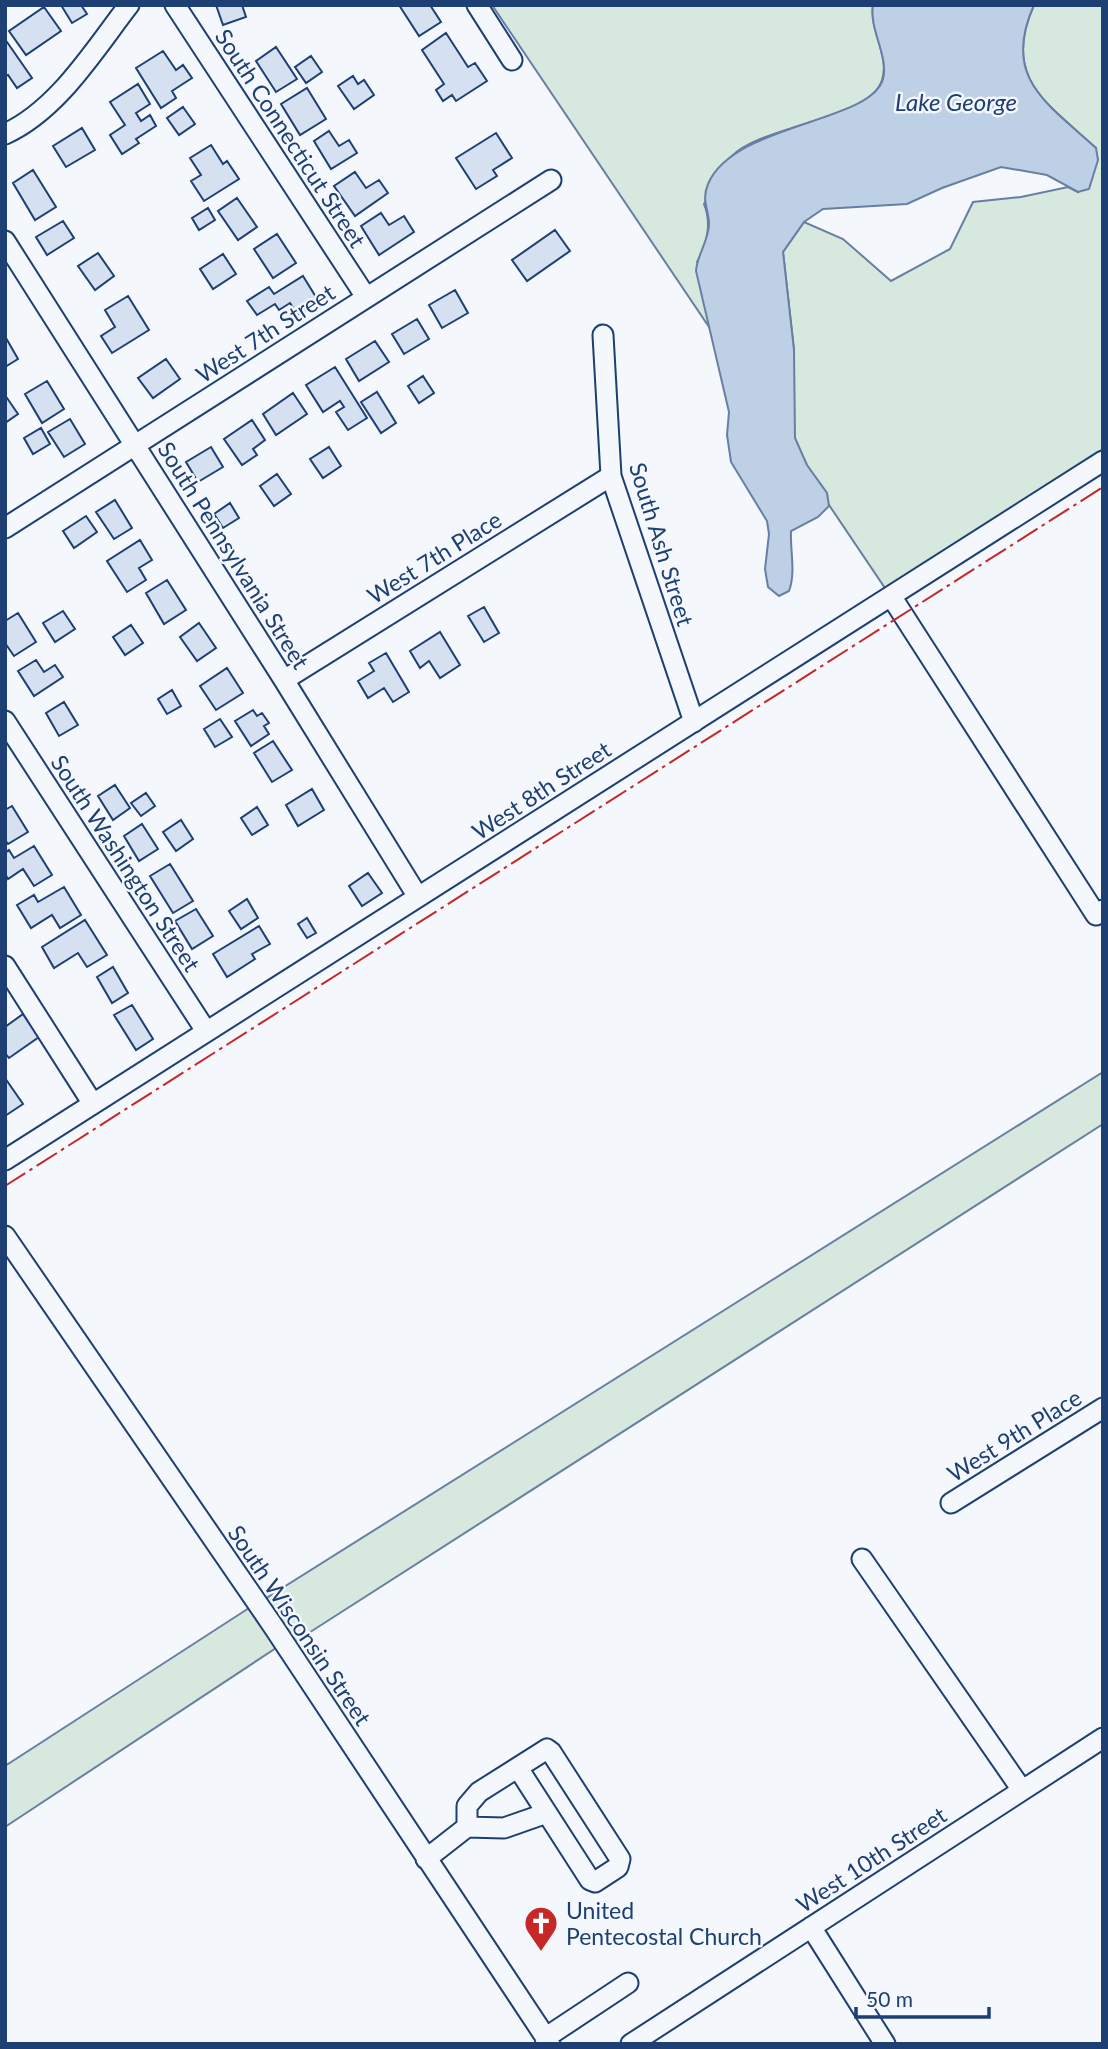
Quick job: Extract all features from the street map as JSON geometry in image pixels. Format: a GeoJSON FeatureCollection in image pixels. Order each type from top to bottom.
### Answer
{"type":"FeatureCollection","features":[{"type":"Feature","properties":{"kind":"street"},"geometry":{"type":"LineString","coordinates":[[5,134],[19,128],[53,101],[129,5]]}},
{"type":"Feature","properties":{"kind":"street","name":"South Connecticut Street"},"geometry":{"type":"LineString","coordinates":[[175,5],[366,297]]}},
{"type":"Feature","properties":{"kind":"street"},"geometry":{"type":"LineString","coordinates":[[477,5],[512,60]]}},
{"type":"Feature","properties":{"kind":"street","name":"West 7th Street"},"geometry":{"type":"LineString","coordinates":[[5,528],[551,180]]}},
{"type":"Feature","properties":{"kind":"street","name":"South Pennsylvania Street"},"geometry":{"type":"LineString","coordinates":[[5,241],[284,680],[418,897]]}},
{"type":"Feature","properties":{"kind":"street","name":"South Ash Street"},"geometry":{"type":"LineString","coordinates":[[603,335],[611,476],[694,722]]}},
{"type":"Feature","properties":{"kind":"street","name":"West 8th Street"},"geometry":{"type":"LineString","coordinates":[[5,1160],[1103,461]]}},
{"type":"Feature","properties":{"kind":"street","name":"West 7th Place"},"geometry":{"type":"LineString","coordinates":[[284,680],[611,476]]}},
{"type":"Feature","properties":{"kind":"street"},"geometry":{"type":"LineString","coordinates":[[891,596],[1096,915],[1103,910]]}},
{"type":"Feature","properties":{"kind":"street","name":"South Washington Street"},"geometry":{"type":"LineString","coordinates":[[5,721],[206,1031]]}},
{"type":"Feature","properties":{"kind":"street"},"geometry":{"type":"LineString","coordinates":[[5,966],[93,1104]]}},
{"type":"Feature","properties":{"kind":"street","name":"South Wisconsin Street"},"geometry":{"type":"LineString","coordinates":[[5,1236],[273,1626],[547,2041]]}},
{"type":"Feature","properties":{"kind":"street","name":"West 9th Place"},"geometry":{"type":"LineString","coordinates":[[951,1503],[1103,1408]]}},
{"type":"Feature","properties":{"kind":"street"},"geometry":{"type":"LineString","coordinates":[[862,1559],[1022,1790]]}},
{"type":"Feature","properties":{"kind":"street","name":"West 10th Street"},"geometry":{"type":"LineString","coordinates":[[631,2044],[1103,1738]]}},
{"type":"Feature","properties":{"kind":"street"},"geometry":{"type":"LineString","coordinates":[[467,1826],[467,1806],[479,1792],[547,1749],[620,1859],[618,1867],[595,1882],[590,1880],[518,1768]]}},
{"type":"Feature","properties":{"kind":"street"},"geometry":{"type":"LineString","coordinates":[[426,1859],[467,1826],[505,1828],[547,1813]]}},
{"type":"Feature","properties":{"kind":"street"},"geometry":{"type":"LineString","coordinates":[[811,1927],[885,2044]]}},
{"type":"Feature","properties":{"kind":"street"},"geometry":{"type":"LineString","coordinates":[[547,2041],[628,1983]]}},
{"type":"Feature","properties":{"kind":"shaded area"},"geometry":{"type":"Polygon","coordinates":[[[492,5],[873,5],[874,24],[884,71],[882,80],[873,93],[837,114],[745,146],[727,162],[704,204],[708,219],[707,234],[697,262],[794,415],[794,350],[783,252],[804,222],[843,239],[891,281],[950,249],[973,202],[1021,197],[1068,187],[1078,192],[1096,148],[1061,117],[1034,87],[1026,70],[1023,52],[1025,30],[1034,5],[1103,5],[1103,449],[887,591],[492,5]]]}},
{"type":"Feature","properties":{"kind":"shaded area"},"geometry":{"type":"Polygon","coordinates":[[[1103,1072],[1103,1124],[290,1645],[260,1602],[1103,1072]]]}},
{"type":"Feature","properties":{"kind":"shaded area"},"geometry":{"type":"Polygon","coordinates":[[[249,1608],[276,1648],[5,1827],[5,1766],[249,1608]]]}},
{"type":"Feature","properties":{"kind":"water","name":"Lake George"},"geometry":{"type":"Polygon","coordinates":[[[873,5],[1034,5],[1025,30],[1023,52],[1026,70],[1034,87],[1046,102],[1096,148],[1098,160],[1089,189],[1078,192],[1047,175],[1001,167],[907,204],[823,209],[804,222],[783,252],[794,350],[795,438],[807,465],[827,493],[829,506],[818,517],[791,531],[791,584],[789,591],[779,596],[768,587],[765,569],[769,534],[767,521],[731,462],[727,435],[729,412],[696,271],[709,225],[706,190],[722,164],[745,148],[854,105],[873,94],[883,79],[884,70],[874,24],[873,5]]]}},
{"type":"Feature","properties":{"kind":"building"},"geometry":{"type":"Polygon","coordinates":[[[61,5],[81,5],[87,14],[72,23],[61,5]]]}},
{"type":"Feature","properties":{"kind":"building"},"geometry":{"type":"Polygon","coordinates":[[[216,5],[242,5],[246,17],[223,25],[216,5]]]}},
{"type":"Feature","properties":{"kind":"building"},"geometry":{"type":"Polygon","coordinates":[[[399,5],[430,5],[441,22],[419,36],[399,5]]]}},
{"type":"Feature","properties":{"kind":"building"},"geometry":{"type":"Polygon","coordinates":[[[44,7],[61,31],[26,55],[9,31],[44,7]]]}},
{"type":"Feature","properties":{"kind":"building"},"geometry":{"type":"Polygon","coordinates":[[[446,33],[468,67],[475,63],[487,81],[456,101],[452,95],[443,101],[436,90],[444,84],[422,50],[446,33]]]}},
{"type":"Feature","properties":{"kind":"building"},"geometry":{"type":"Polygon","coordinates":[[[7,42],[32,78],[17,88],[8,75],[5,76],[7,42]]]}},
{"type":"Feature","properties":{"kind":"building"},"geometry":{"type":"Polygon","coordinates":[[[276,47],[297,79],[276,92],[256,61],[276,47]]]}},
{"type":"Feature","properties":{"kind":"building"},"geometry":{"type":"Polygon","coordinates":[[[163,51],[176,70],[183,65],[192,78],[172,91],[176,98],[161,108],[136,68],[163,51]]]}},
{"type":"Feature","properties":{"kind":"building"},"geometry":{"type":"Polygon","coordinates":[[[311,56],[322,72],[306,83],[295,67],[311,56]]]}},
{"type":"Feature","properties":{"kind":"building"},"geometry":{"type":"Polygon","coordinates":[[[353,76],[358,84],[364,80],[374,95],[354,109],[338,86],[353,76]]]}},
{"type":"Feature","properties":{"kind":"building"},"geometry":{"type":"Polygon","coordinates":[[[138,84],[150,104],[136,113],[141,121],[150,115],[156,126],[136,139],[139,143],[122,154],[110,135],[125,125],[110,102],[138,84]]]}},
{"type":"Feature","properties":{"kind":"building"},"geometry":{"type":"Polygon","coordinates":[[[307,88],[326,119],[300,135],[281,104],[307,88]]]}},
{"type":"Feature","properties":{"kind":"building"},"geometry":{"type":"Polygon","coordinates":[[[183,107],[195,124],[179,135],[167,118],[183,107]]]}},
{"type":"Feature","properties":{"kind":"building"},"geometry":{"type":"Polygon","coordinates":[[[82,128],[95,150],[66,167],[53,146],[82,128]]]}},
{"type":"Feature","properties":{"kind":"building"},"geometry":{"type":"Polygon","coordinates":[[[329,131],[339,146],[349,140],[357,153],[331,169],[314,141],[329,131]]]}},
{"type":"Feature","properties":{"kind":"building"},"geometry":{"type":"Polygon","coordinates":[[[496,133],[512,158],[493,170],[497,176],[476,189],[456,158],[496,133]]]}},
{"type":"Feature","properties":{"kind":"building"},"geometry":{"type":"Polygon","coordinates":[[[211,145],[223,164],[227,161],[239,179],[204,201],[191,181],[201,175],[190,158],[211,145]]]}},
{"type":"Feature","properties":{"kind":"building"},"geometry":{"type":"Polygon","coordinates":[[[33,170],[56,207],[35,220],[13,183],[33,170]]]}},
{"type":"Feature","properties":{"kind":"building"},"geometry":{"type":"Polygon","coordinates":[[[355,172],[366,188],[379,180],[388,193],[355,216],[334,186],[355,172]]]}},
{"type":"Feature","properties":{"kind":"building"},"geometry":{"type":"Polygon","coordinates":[[[237,198],[257,227],[238,240],[218,211],[237,198]]]}},
{"type":"Feature","properties":{"kind":"building"},"geometry":{"type":"Polygon","coordinates":[[[208,208],[215,220],[199,230],[192,218],[208,208]]]}},
{"type":"Feature","properties":{"kind":"building"},"geometry":{"type":"Polygon","coordinates":[[[381,213],[389,225],[404,216],[414,232],[379,255],[361,226],[381,213]]]}},
{"type":"Feature","properties":{"kind":"building"},"geometry":{"type":"Polygon","coordinates":[[[63,221],[74,238],[47,255],[36,237],[63,221]]]}},
{"type":"Feature","properties":{"kind":"building"},"geometry":{"type":"Polygon","coordinates":[[[555,230],[570,251],[527,281],[512,260],[555,230]]]}},
{"type":"Feature","properties":{"kind":"building"},"geometry":{"type":"Polygon","coordinates":[[[277,234],[296,263],[273,278],[254,249],[277,234]]]}},
{"type":"Feature","properties":{"kind":"building"},"geometry":{"type":"Polygon","coordinates":[[[98,253],[114,276],[95,290],[78,266],[98,253]]]}},
{"type":"Feature","properties":{"kind":"building"},"geometry":{"type":"Polygon","coordinates":[[[223,254],[236,274],[213,289],[200,269],[223,254]]]}},
{"type":"Feature","properties":{"kind":"building"},"geometry":{"type":"Polygon","coordinates":[[[303,276],[319,302],[298,315],[290,303],[279,310],[275,304],[257,315],[247,301],[269,287],[274,294],[303,276]]]}},
{"type":"Feature","properties":{"kind":"building"},"geometry":{"type":"Polygon","coordinates":[[[455,290],[468,313],[442,328],[429,305],[455,290]]]}},
{"type":"Feature","properties":{"kind":"building"},"geometry":{"type":"Polygon","coordinates":[[[128,296],[149,330],[112,353],[101,336],[115,327],[105,310],[128,296]]]}},
{"type":"Feature","properties":{"kind":"building"},"geometry":{"type":"Polygon","coordinates":[[[417,319],[429,339],[404,354],[392,334],[417,319]]]}},
{"type":"Feature","properties":{"kind":"building"},"geometry":{"type":"Polygon","coordinates":[[[5,339],[18,359],[5,367],[5,339]]]}},
{"type":"Feature","properties":{"kind":"building"},"geometry":{"type":"Polygon","coordinates":[[[375,341],[389,362],[359,381],[346,359],[375,341]]]}},
{"type":"Feature","properties":{"kind":"building"},"geometry":{"type":"Polygon","coordinates":[[[166,359],[180,379],[153,398],[138,378],[166,359]]]}},
{"type":"Feature","properties":{"kind":"building"},"geometry":{"type":"Polygon","coordinates":[[[335,367],[367,418],[348,430],[336,412],[344,407],[340,401],[323,412],[306,385],[335,367]]]}},
{"type":"Feature","properties":{"kind":"building"},"geometry":{"type":"Polygon","coordinates":[[[423,376],[434,393],[419,403],[408,386],[423,376]]]}},
{"type":"Feature","properties":{"kind":"building"},"geometry":{"type":"Polygon","coordinates":[[[47,381],[64,409],[42,423],[25,394],[47,381]]]}},
{"type":"Feature","properties":{"kind":"building"},"geometry":{"type":"Polygon","coordinates":[[[377,392],[396,423],[381,433],[361,402],[377,392]]]}},
{"type":"Feature","properties":{"kind":"building"},"geometry":{"type":"Polygon","coordinates":[[[293,393],[307,414],[276,435],[263,414],[293,393]]]}},
{"type":"Feature","properties":{"kind":"building"},"geometry":{"type":"Polygon","coordinates":[[[7,398],[18,414],[5,423],[5,399],[7,398]]]}},
{"type":"Feature","properties":{"kind":"building"},"geometry":{"type":"Polygon","coordinates":[[[70,419],[85,444],[64,457],[48,432],[70,419]]]}},
{"type":"Feature","properties":{"kind":"building"},"geometry":{"type":"Polygon","coordinates":[[[252,420],[265,440],[253,449],[257,455],[242,465],[224,439],[252,420]]]}},
{"type":"Feature","properties":{"kind":"building"},"geometry":{"type":"Polygon","coordinates":[[[41,428],[50,444],[33,454],[24,438],[41,428]]]}},
{"type":"Feature","properties":{"kind":"building"},"geometry":{"type":"Polygon","coordinates":[[[211,447],[223,467],[198,482],[186,462],[211,447]]]}},
{"type":"Feature","properties":{"kind":"building"},"geometry":{"type":"Polygon","coordinates":[[[329,447],[341,466],[323,478],[310,459],[329,447]]]}},
{"type":"Feature","properties":{"kind":"building"},"geometry":{"type":"Polygon","coordinates":[[[277,474],[291,494],[274,506],[260,486],[277,474]]]}},
{"type":"Feature","properties":{"kind":"building"},"geometry":{"type":"Polygon","coordinates":[[[115,500],[132,528],[114,539],[96,512],[115,500]]]}},
{"type":"Feature","properties":{"kind":"building"},"geometry":{"type":"Polygon","coordinates":[[[230,503],[239,518],[223,528],[214,514],[230,503]]]}},
{"type":"Feature","properties":{"kind":"building"},"geometry":{"type":"Polygon","coordinates":[[[86,516],[97,532],[74,548],[63,531],[86,516]]]}},
{"type":"Feature","properties":{"kind":"building"},"geometry":{"type":"Polygon","coordinates":[[[140,540],[152,560],[139,568],[146,580],[127,592],[107,561],[140,540]]]}},
{"type":"Feature","properties":{"kind":"building"},"geometry":{"type":"Polygon","coordinates":[[[167,580],[186,610],[164,624],[146,593],[167,580]]]}},
{"type":"Feature","properties":{"kind":"building"},"geometry":{"type":"Polygon","coordinates":[[[484,607],[499,633],[484,642],[468,616],[484,607]]]}},
{"type":"Feature","properties":{"kind":"building"},"geometry":{"type":"Polygon","coordinates":[[[63,611],[75,629],[55,642],[43,623],[63,611]]]}},
{"type":"Feature","properties":{"kind":"building"},"geometry":{"type":"Polygon","coordinates":[[[18,613],[36,642],[14,656],[5,643],[5,621],[18,613]]]}},
{"type":"Feature","properties":{"kind":"building"},"geometry":{"type":"Polygon","coordinates":[[[199,623],[216,648],[197,661],[180,637],[199,623]]]}},
{"type":"Feature","properties":{"kind":"building"},"geometry":{"type":"Polygon","coordinates":[[[131,625],[143,643],[125,655],[113,637],[131,625]]]}},
{"type":"Feature","properties":{"kind":"building"},"geometry":{"type":"Polygon","coordinates":[[[440,632],[460,665],[440,678],[429,661],[420,668],[410,651],[440,632]]]}},
{"type":"Feature","properties":{"kind":"building"},"geometry":{"type":"Polygon","coordinates":[[[386,653],[409,692],[393,702],[384,688],[368,698],[358,681],[374,671],[369,663],[386,653]]]}},
{"type":"Feature","properties":{"kind":"building"},"geometry":{"type":"Polygon","coordinates":[[[36,660],[44,672],[55,665],[63,677],[34,696],[18,671],[36,660]]]}},
{"type":"Feature","properties":{"kind":"building"},"geometry":{"type":"Polygon","coordinates":[[[227,668],[243,693],[216,710],[200,686],[227,668]]]}},
{"type":"Feature","properties":{"kind":"building"},"geometry":{"type":"Polygon","coordinates":[[[172,690],[181,706],[167,714],[158,699],[172,690]]]}},
{"type":"Feature","properties":{"kind":"building"},"geometry":{"type":"Polygon","coordinates":[[[64,702],[78,725],[59,736],[46,713],[64,702]]]}},
{"type":"Feature","properties":{"kind":"building"},"geometry":{"type":"Polygon","coordinates":[[[253,710],[257,716],[262,713],[269,723],[264,726],[269,734],[251,746],[235,721],[253,710]]]}},
{"type":"Feature","properties":{"kind":"building"},"geometry":{"type":"Polygon","coordinates":[[[220,719],[232,737],[215,747],[204,729],[220,719]]]}},
{"type":"Feature","properties":{"kind":"building"},"geometry":{"type":"Polygon","coordinates":[[[273,741],[292,770],[272,782],[254,753],[273,741]]]}},
{"type":"Feature","properties":{"kind":"building"},"geometry":{"type":"Polygon","coordinates":[[[115,785],[130,808],[113,820],[98,796],[115,785]]]}},
{"type":"Feature","properties":{"kind":"building"},"geometry":{"type":"Polygon","coordinates":[[[312,789],[324,810],[298,826],[286,805],[312,789]]]}},
{"type":"Feature","properties":{"kind":"building"},"geometry":{"type":"Polygon","coordinates":[[[146,793],[155,806],[141,816],[131,803],[146,793]]]}},
{"type":"Feature","properties":{"kind":"building"},"geometry":{"type":"Polygon","coordinates":[[[12,806],[28,832],[8,844],[5,840],[5,810],[12,806]]]}},
{"type":"Feature","properties":{"kind":"building"},"geometry":{"type":"Polygon","coordinates":[[[257,807],[268,825],[252,835],[241,818],[257,807]]]}},
{"type":"Feature","properties":{"kind":"building"},"geometry":{"type":"Polygon","coordinates":[[[181,820],[193,839],[176,851],[163,832],[181,820]]]}},
{"type":"Feature","properties":{"kind":"building"},"geometry":{"type":"Polygon","coordinates":[[[142,824],[158,849],[139,861],[124,836],[142,824]]]}},
{"type":"Feature","properties":{"kind":"building"},"geometry":{"type":"Polygon","coordinates":[[[34,846],[52,875],[34,886],[23,869],[8,879],[5,874],[5,853],[9,850],[14,858],[34,846]]]}},
{"type":"Feature","properties":{"kind":"building"},"geometry":{"type":"Polygon","coordinates":[[[170,864],[193,901],[173,913],[150,876],[170,864]]]}},
{"type":"Feature","properties":{"kind":"building"},"geometry":{"type":"Polygon","coordinates":[[[368,873],[382,893],[362,906],[349,886],[368,873]]]}},
{"type":"Feature","properties":{"kind":"building"},"geometry":{"type":"Polygon","coordinates":[[[64,887],[81,915],[60,928],[52,915],[31,928],[17,905],[34,895],[38,902],[64,887]]]}},
{"type":"Feature","properties":{"kind":"building"},"geometry":{"type":"Polygon","coordinates":[[[247,899],[258,918],[241,929],[229,911],[247,899]]]}},
{"type":"Feature","properties":{"kind":"building"},"geometry":{"type":"Polygon","coordinates":[[[196,909],[213,936],[192,949],[175,921],[196,909]]]}},
{"type":"Feature","properties":{"kind":"building"},"geometry":{"type":"Polygon","coordinates":[[[307,918],[316,933],[307,938],[298,924],[307,918]]]}},
{"type":"Feature","properties":{"kind":"building"},"geometry":{"type":"Polygon","coordinates":[[[85,920],[107,955],[87,967],[78,953],[54,968],[42,947],[85,920]]]}},
{"type":"Feature","properties":{"kind":"building"},"geometry":{"type":"Polygon","coordinates":[[[259,926],[270,944],[252,954],[255,959],[227,977],[213,954],[259,926]]]}},
{"type":"Feature","properties":{"kind":"building"},"geometry":{"type":"Polygon","coordinates":[[[113,967],[128,993],[112,1003],[97,977],[113,967]]]}},
{"type":"Feature","properties":{"kind":"building"},"geometry":{"type":"Polygon","coordinates":[[[132,1005],[153,1039],[136,1050],[114,1015],[132,1005]]]}},
{"type":"Feature","properties":{"kind":"building"},"geometry":{"type":"Polygon","coordinates":[[[23,1014],[39,1037],[9,1058],[5,1053],[5,1027],[23,1014]]]}},
{"type":"Feature","properties":{"kind":"building"},"geometry":{"type":"Polygon","coordinates":[[[5,1078],[23,1104],[5,1116],[5,1078]]]}},
{"type":"Feature","properties":{"kind":"power"},"geometry":{"type":"LineString","coordinates":[[5,1186],[1103,487]]}},
{"type":"Feature","properties":{"kind":"place","name":"United Pentecostal Church"},"geometry":{"type":"Point","coordinates":[541,1953]}}]}
